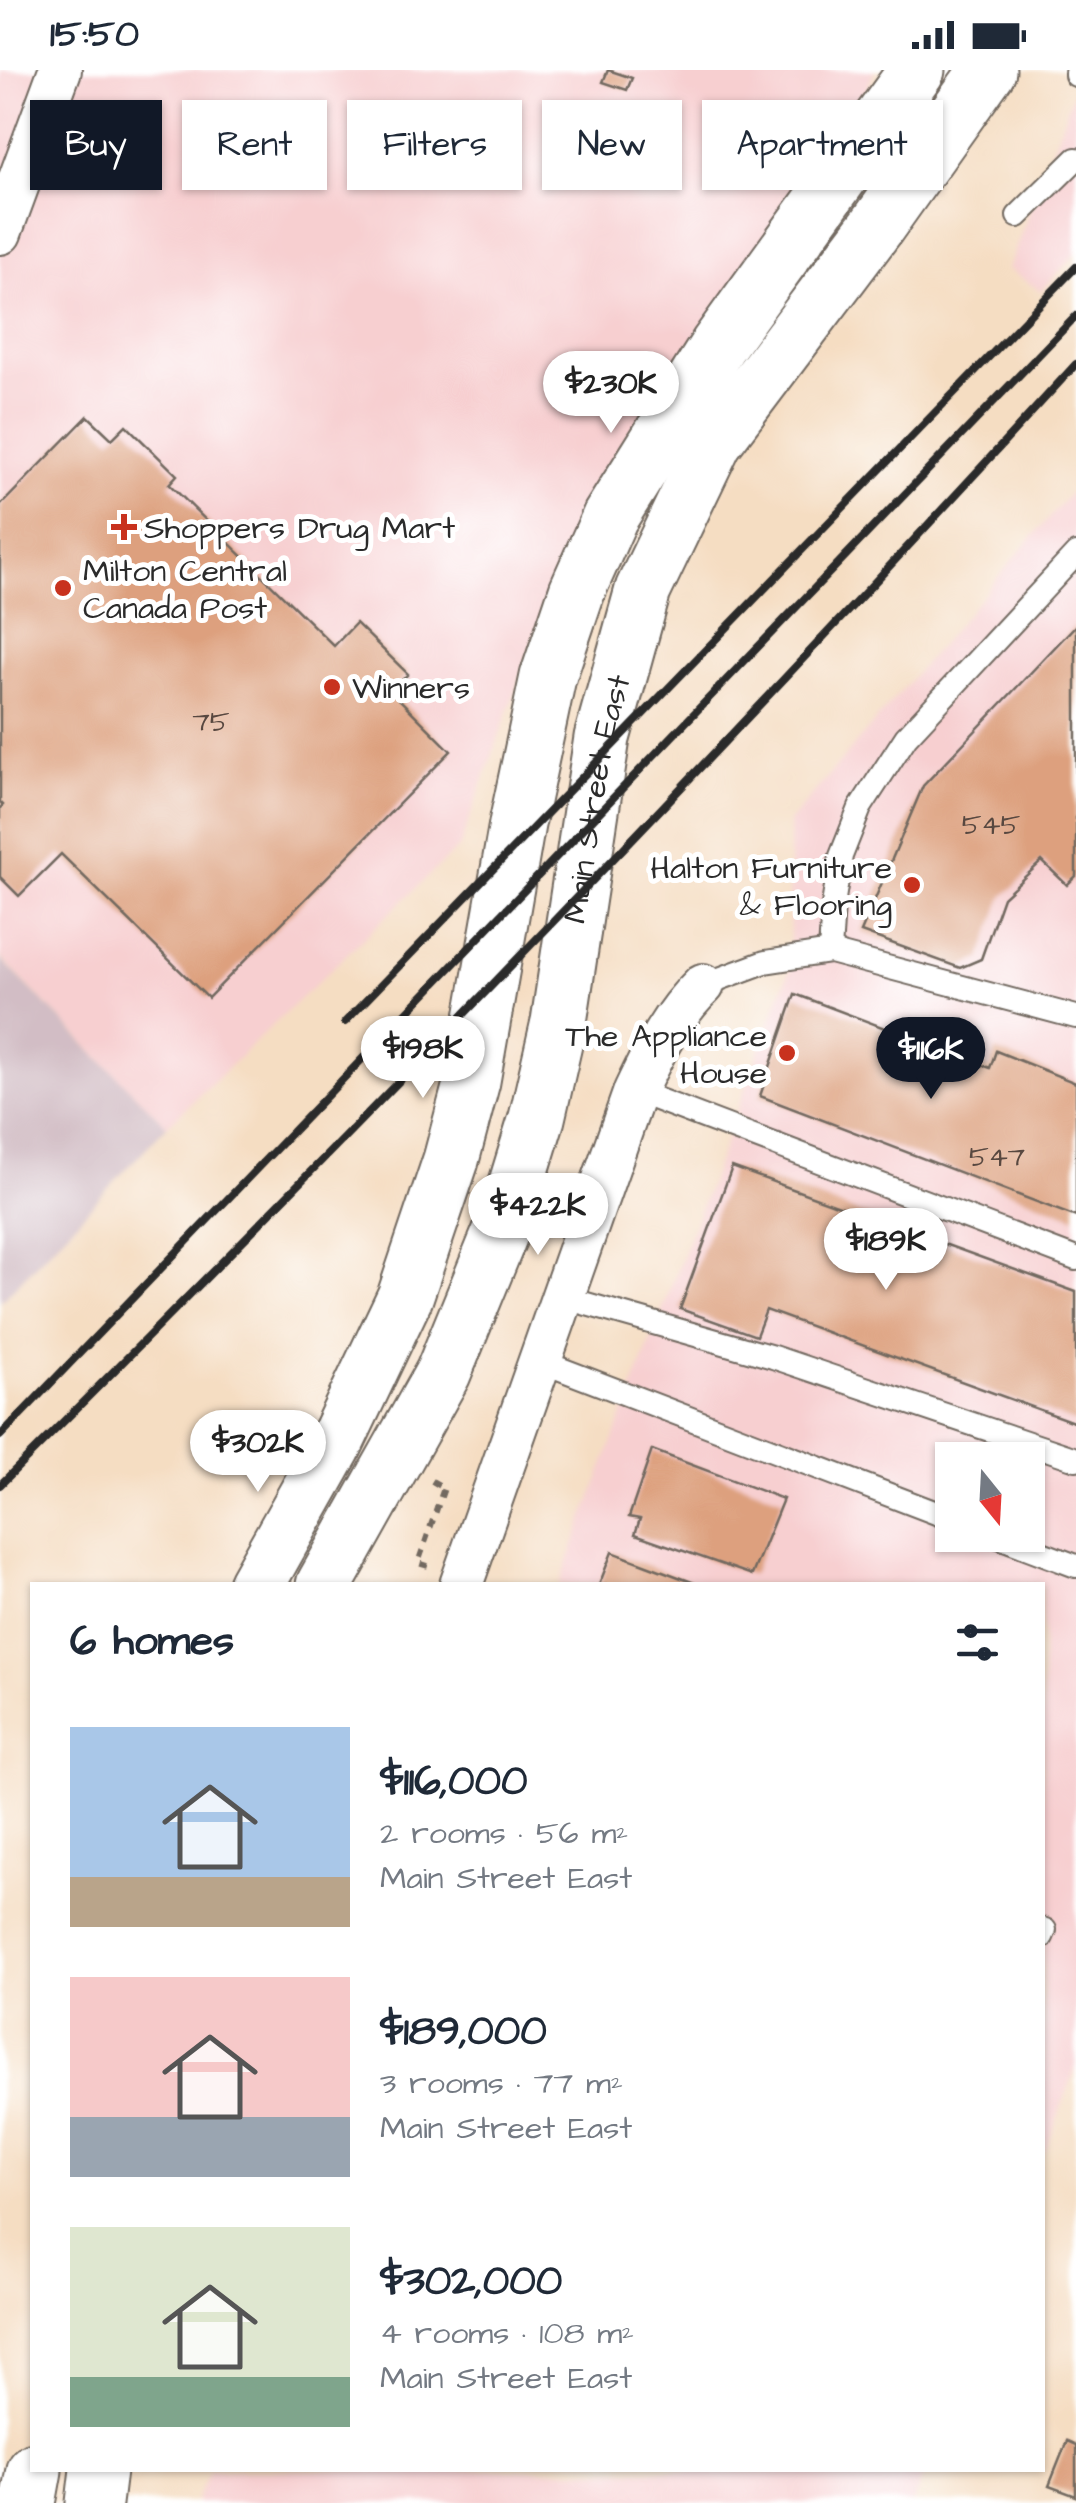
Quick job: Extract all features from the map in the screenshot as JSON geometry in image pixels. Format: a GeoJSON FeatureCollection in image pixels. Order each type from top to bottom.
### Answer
{"type":"FeatureCollection","features":[{"type":"Feature","properties":{"kind":"main road","name":"Main Street East"},"geometry":{"type":"LineString","coordinates":[[258,1582],[334,1446],[405,1297],[451,1160],[472,1081],[517,824],[548,677],[577,591],[610,517],[718,346],[917,70]]}},
{"type":"Feature","properties":{"kind":"main road","name":"Main Street East"},"geometry":{"type":"LineString","coordinates":[[326,1582],[443,1373],[506,1220],[537,1118],[559,1022],[602,738],[643,590],[714,442],[877,226],[988,70]]}},
{"type":"Feature","properties":{"kind":"main road"},"geometry":{"type":"LineString","coordinates":[[28,2503],[34,2472]]}},
{"type":"Feature","properties":{"kind":"main road"},"geometry":{"type":"LineString","coordinates":[[94,2503],[98,2472]]}},
{"type":"Feature","properties":{"kind":"street"},"geometry":{"type":"LineString","coordinates":[[0,234],[60,70]]}},
{"type":"Feature","properties":{"kind":"street"},"geometry":{"type":"LineString","coordinates":[[461,1582],[635,1091],[663,1032],[682,1005],[703,985]]}},
{"type":"Feature","properties":{"kind":"lane"},"geometry":{"type":"LineString","coordinates":[[1018,216],[1076,159]]}},
{"type":"Feature","properties":{"kind":"lane"},"geometry":{"type":"LineString","coordinates":[[830,952],[841,856],[860,808],[906,737],[1076,554]]}},
{"type":"Feature","properties":{"kind":"lane"},"geometry":{"type":"LineString","coordinates":[[703,985],[765,962],[830,952],[1076,1016]]}},
{"type":"Feature","properties":{"kind":"lane"},"geometry":{"type":"LineString","coordinates":[[635,1091],[1076,1259]]}},
{"type":"Feature","properties":{"kind":"lane"},"geometry":{"type":"LineString","coordinates":[[562,1297],[772,1357],[1076,1458]]}},
{"type":"Feature","properties":{"kind":"lane"},"geometry":{"type":"LineString","coordinates":[[540,1361],[935,1512]]}},
{"type":"Feature","properties":{"kind":"lane"},"geometry":{"type":"LineString","coordinates":[[1039,1552],[1076,1566]]}},
{"type":"Feature","properties":{"kind":"shaded area"},"geometry":{"type":"Polygon","coordinates":[[[0,70],[875,70],[862,100],[702,100],[702,190],[803,190],[573,530],[460,846],[167,1126],[0,957],[0,70]]]}},
{"type":"Feature","properties":{"kind":"shaded area"},"geometry":{"type":"Polygon","coordinates":[[[1076,85],[1076,254],[1041,291],[1008,269],[1076,85]]]}},
{"type":"Feature","properties":{"kind":"shaded area"},"geometry":{"type":"Polygon","coordinates":[[[1076,486],[1076,2068],[1045,2152],[1045,1582],[560,1582],[790,969],[789,822],[1076,486]]]}},
{"type":"Feature","properties":{"kind":"shaded area"},"geometry":{"type":"Polygon","coordinates":[[[0,958],[167,1126],[0,1302],[0,958]]]}},
{"type":"Feature","properties":{"kind":"shaded area"},"geometry":{"type":"Polygon","coordinates":[[[209,2472],[924,2472],[913,2503],[195,2503],[209,2472]]]}},
{"type":"Feature","properties":{"kind":"building"},"geometry":{"type":"Polygon","coordinates":[[[608,70],[632,78],[627,90],[603,82],[608,70]]]}},
{"type":"Feature","properties":{"kind":"building"},"geometry":{"type":"Polygon","coordinates":[[[88,416],[112,439],[126,425],[177,475],[169,484],[334,646],[356,623],[408,674],[391,691],[451,751],[208,998],[61,854],[19,896],[0,877],[0,506],[88,416]]]}},
{"type":"Feature","properties":{"kind":"building"},"geometry":{"type":"Polygon","coordinates":[[[1076,625],[1076,876],[1067,885],[1042,861],[1003,897],[981,959],[960,968],[861,932],[923,786],[1076,625]]]}},
{"type":"Feature","properties":{"kind":"building"},"geometry":{"type":"Polygon","coordinates":[[[795,994],[990,1068],[996,1051],[1076,1083],[1076,1217],[760,1096],[795,994]]]}},
{"type":"Feature","properties":{"kind":"building"},"geometry":{"type":"Polygon","coordinates":[[[732,1167],[1076,1292],[1076,1423],[766,1310],[756,1336],[680,1309],[732,1167]]]}},
{"type":"Feature","properties":{"kind":"building"},"geometry":{"type":"Polygon","coordinates":[[[652,1450],[783,1499],[752,1575],[635,1534],[640,1519],[629,1517],[652,1450]]]}},
{"type":"Feature","properties":{"kind":"building"},"geometry":{"type":"Polygon","coordinates":[[[612,1552],[692,1582],[600,1582],[612,1552]]]}},
{"type":"Feature","properties":{"kind":"building"},"geometry":{"type":"Polygon","coordinates":[[[1067,2441],[1076,2445],[1076,2496],[1049,2486],[1067,2441]]]}},
{"type":"Feature","properties":{"kind":"railway"},"geometry":{"type":"LineString","coordinates":[[345,1022],[1076,267]]}},
{"type":"Feature","properties":{"kind":"railway"},"geometry":{"type":"LineString","coordinates":[[0,1436],[1076,316]]}},
{"type":"Feature","properties":{"kind":"railway"},"geometry":{"type":"LineString","coordinates":[[0,1485],[544,931],[1076,364]]}},
{"type":"Feature","properties":{"kind":"place","name":"Shoppers Drug Mart"},"geometry":{"type":"Point","coordinates":[124,527]}},
{"type":"Feature","properties":{"kind":"place","name":"Milton Central Canada Post"},"geometry":{"type":"Point","coordinates":[63,588]}},
{"type":"Feature","properties":{"kind":"place","name":"Winners"},"geometry":{"type":"Point","coordinates":[332,687]}},
{"type":"Feature","properties":{"kind":"place","name":"Halton Furniture & Flooring"},"geometry":{"type":"Point","coordinates":[912,885]}},
{"type":"Feature","properties":{"kind":"place","name":"The Appliance House"},"geometry":{"type":"Point","coordinates":[787,1053]}}]}
